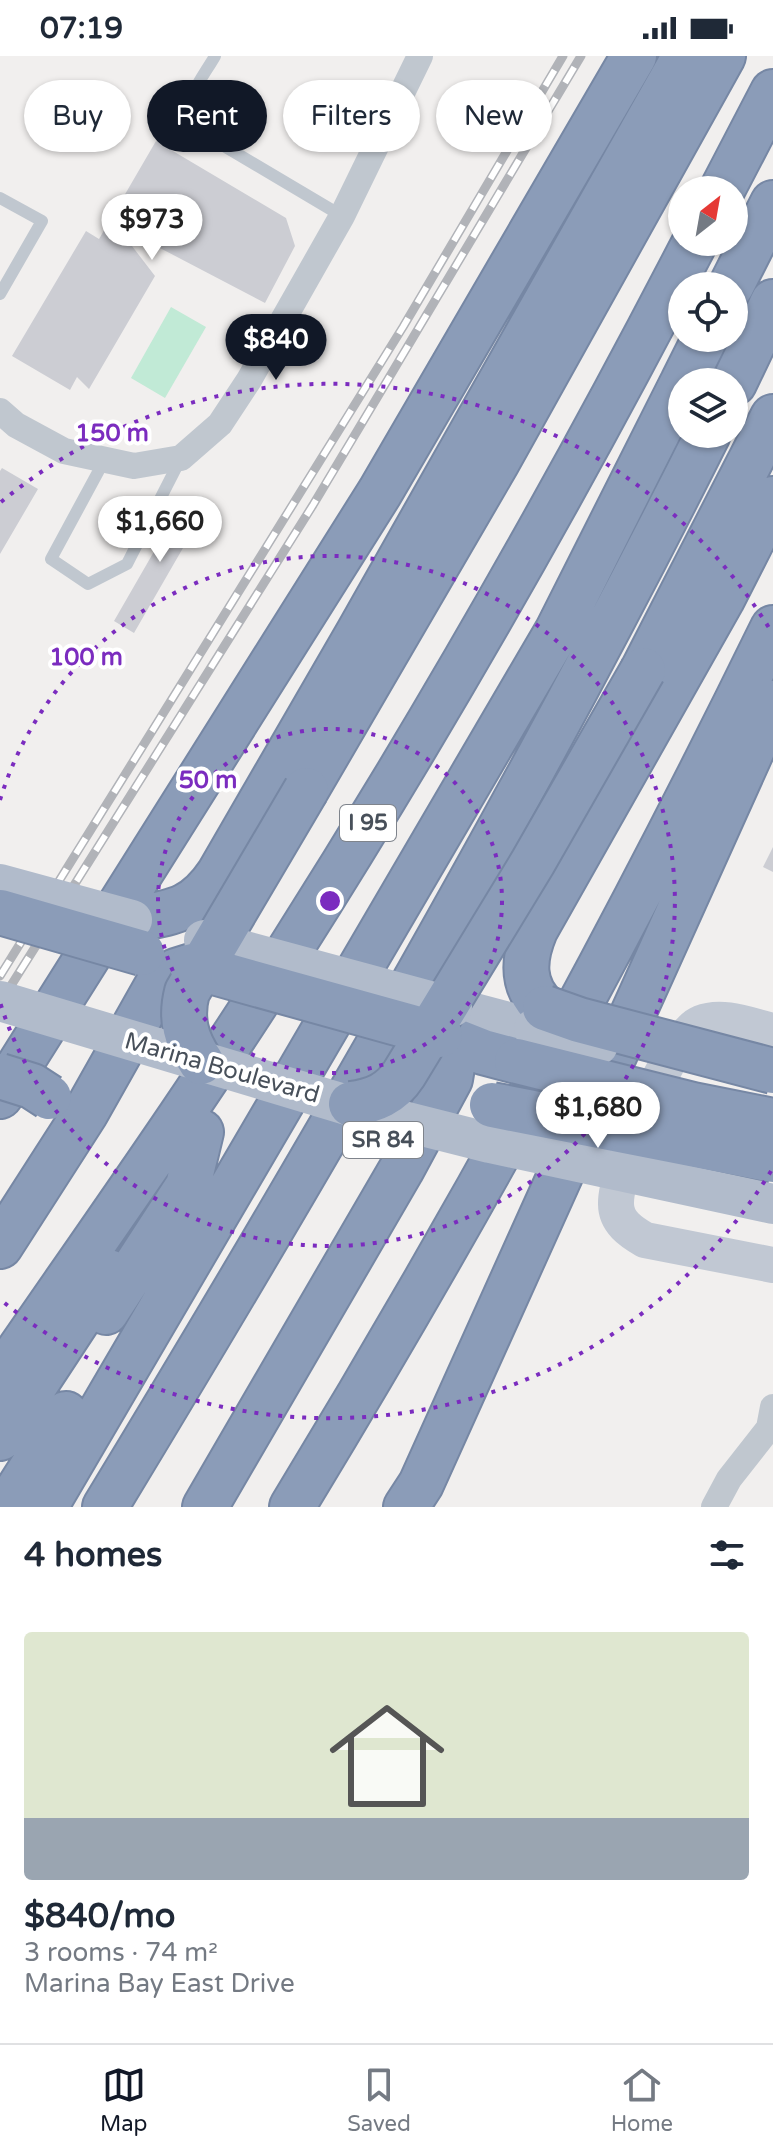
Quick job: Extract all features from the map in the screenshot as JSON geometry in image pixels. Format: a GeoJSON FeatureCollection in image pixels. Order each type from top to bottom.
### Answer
{"type":"FeatureCollection","features":[{"type":"Feature","properties":{"kind":"highway"},"geometry":{"type":"LineString","coordinates":[[0,1096],[380,492],[634,56]]}},
{"type":"Feature","properties":{"kind":"highway"},"geometry":{"type":"LineString","coordinates":[[143,933],[189,906],[205,893],[219,874],[685,56]]}},
{"type":"Feature","properties":{"kind":"highway"},"geometry":{"type":"LineString","coordinates":[[201,1062],[189,1042],[184,1018],[184,1005],[194,979],[497,462],[723,56]]}},
{"type":"Feature","properties":{"kind":"highway"},"geometry":{"type":"LineString","coordinates":[[729,176],[773,92]]}},
{"type":"Feature","properties":{"kind":"highway"},"geometry":{"type":"LineString","coordinates":[[748,186],[773,138]]}},
{"type":"Feature","properties":{"kind":"highway"},"geometry":{"type":"LineString","coordinates":[[738,272],[773,203]]}},
{"type":"Feature","properties":{"kind":"highway","name":"I 95"},"geometry":{"type":"LineString","coordinates":[[0,1378],[230,1041],[340,870],[526,553],[687,256]]}},
{"type":"Feature","properties":{"kind":"highway"},"geometry":{"type":"LineString","coordinates":[[741,368],[773,302]]}},
{"type":"Feature","properties":{"kind":"highway"},"geometry":{"type":"LineString","coordinates":[[0,1438],[201,1132],[535,591],[668,339]]}},
{"type":"Feature","properties":{"kind":"highway"},"geometry":{"type":"LineString","coordinates":[[45,1507],[558,630],[668,411]]}},
{"type":"Feature","properties":{"kind":"highway"},"geometry":{"type":"LineString","coordinates":[[351,1104],[385,1095],[404,1074],[576,788],[643,670],[773,417]]}},
{"type":"Feature","properties":{"kind":"highway"},"geometry":{"type":"LineString","coordinates":[[105,1507],[226,1308],[415,983],[581,682],[701,448]]}},
{"type":"Feature","properties":{"kind":"highway"},"geometry":{"type":"LineString","coordinates":[[532,1033],[533,994],[525,975],[531,940],[722,599],[773,499]]}},
{"type":"Feature","properties":{"kind":"highway"},"geometry":{"type":"LineString","coordinates":[[292,1507],[415,1302],[516,1124],[639,894],[773,628]]}},
{"type":"Feature","properties":{"kind":"highway"},"geometry":{"type":"LineString","coordinates":[[406,1507],[421,1484],[773,703]]}},
{"type":"Feature","properties":{"kind":"highway"},"geometry":{"type":"LineString","coordinates":[[0,912],[143,933],[198,953],[446,1021],[483,1052],[532,1033],[579,1020],[773,1071]]}},
{"type":"Feature","properties":{"kind":"highway"},"geometry":{"type":"LineString","coordinates":[[0,1246],[115,1064],[157,986],[198,953]]}},
{"type":"Feature","properties":{"kind":"highway"},"geometry":{"type":"LineString","coordinates":[[205,1507],[453,1071],[455,1063],[446,1021]]}},
{"type":"Feature","properties":{"kind":"highway"},"geometry":{"type":"LineString","coordinates":[[532,1033],[693,1105],[773,1121]]}},
{"type":"Feature","properties":{"kind":"highway"},"geometry":{"type":"LineString","coordinates":[[0,1076],[32,1086],[49,1097],[53,1108],[50,1140],[26,1206]]}},
{"type":"Feature","properties":{"kind":"highway"},"geometry":{"type":"LineString","coordinates":[[415,1142],[436,1122],[455,1112],[479,1105],[492,1105],[773,1160]]}},
{"type":"Feature","properties":{"kind":"highway"},"geometry":{"type":"LineString","coordinates":[[0,1478],[188,1186],[201,1132]]}},
{"type":"Feature","properties":{"kind":"highway"},"geometry":{"type":"LineString","coordinates":[[7,1507],[200,1201],[250,1157]]}},
{"type":"Feature","properties":{"kind":"main road"},"geometry":{"type":"LineString","coordinates":[[0,884],[143,933]]}},
{"type":"Feature","properties":{"kind":"main road","name":"Marina Boulevard"},"geometry":{"type":"LineString","coordinates":[[0,1001],[387,1117],[490,1143],[773,1204]]}},
{"type":"Feature","properties":{"kind":"main road"},"geometry":{"type":"LineString","coordinates":[[773,1031],[722,1020],[703,1022],[690,1029],[672,1054],[650,1097],[625,1164],[615,1205],[619,1219],[630,1231],[645,1240],[773,1265]]}},
{"type":"Feature","properties":{"kind":"main road","name":"Marina Boulevard"},"geometry":{"type":"LineString","coordinates":[[0,1029],[139,1073],[342,1129],[575,1184],[773,1224]]}},
{"type":"Feature","properties":{"kind":"main road"},"geometry":{"type":"LineString","coordinates":[[532,1033],[773,1089]]}},
{"type":"Feature","properties":{"kind":"street"},"geometry":{"type":"LineString","coordinates":[[0,411],[16,425],[64,451],[134,466],[181,458],[220,424],[249,380],[342,216],[420,56]]}},
{"type":"Feature","properties":{"kind":"street"},"geometry":{"type":"LineString","coordinates":[[714,1507],[729,1479],[772,1421]]}},
{"type":"Feature","properties":{"kind":"lane"},"geometry":{"type":"LineString","coordinates":[[215,56],[188,105],[188,119],[192,127],[342,216]]}},
{"type":"Feature","properties":{"kind":"lane"},"geometry":{"type":"LineString","coordinates":[[0,198],[42,221],[0,294]]}},
{"type":"Feature","properties":{"kind":"lane"},"geometry":{"type":"LineString","coordinates":[[104,461],[51,559],[88,584],[127,564],[181,458]]}},
{"type":"Feature","properties":{"kind":"green space"},"geometry":{"type":"Polygon","coordinates":[[[171,307],[206,327],[165,398],[131,378],[171,307]]]}},
{"type":"Feature","properties":{"kind":"building"},"geometry":{"type":"Polygon","coordinates":[[[150,152],[175,152],[286,218],[295,246],[265,303],[137,236],[132,246],[155,276],[89,389],[77,377],[70,390],[12,356],[86,231],[99,239],[150,152]]]}},
{"type":"Feature","properties":{"kind":"building"},"geometry":{"type":"Polygon","coordinates":[[[2,468],[38,489],[0,554],[0,471],[2,468]]]}},
{"type":"Feature","properties":{"kind":"building"},"geometry":{"type":"Polygon","coordinates":[[[186,496],[206,508],[134,633],[114,621],[186,496]]]}},
{"type":"Feature","properties":{"kind":"building"},"geometry":{"type":"Polygon","coordinates":[[[773,847],[773,872],[763,867],[773,847]]]}},
{"type":"Feature","properties":{"kind":"railway"},"geometry":{"type":"LineString","coordinates":[[0,976],[403,327],[563,56]]}},
{"type":"Feature","properties":{"kind":"railway"},"geometry":{"type":"LineString","coordinates":[[0,1003],[313,505],[581,56]]}}]}
